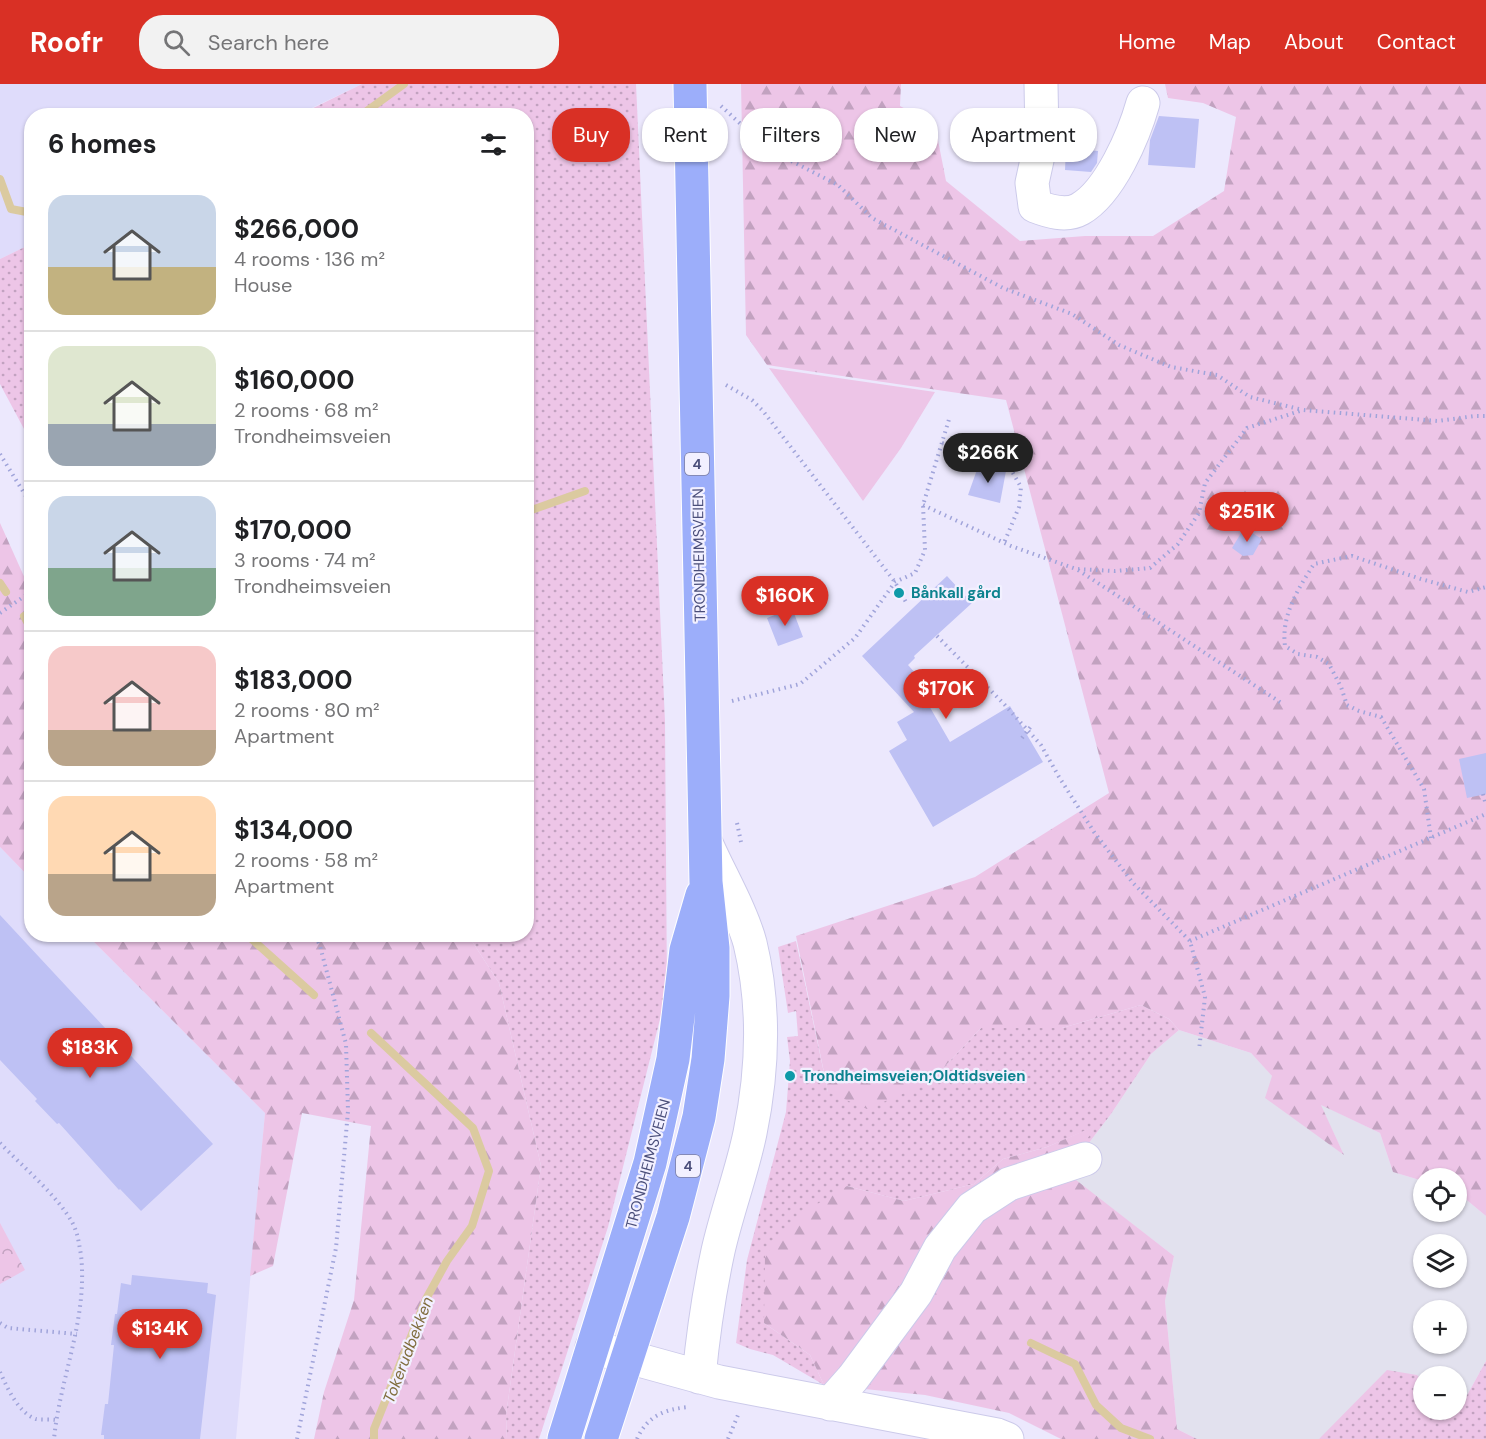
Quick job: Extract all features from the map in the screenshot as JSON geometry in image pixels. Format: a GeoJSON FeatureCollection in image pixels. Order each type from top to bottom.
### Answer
{"type":"FeatureCollection","features":[{"type":"Feature","properties":{"kind":"highway","name":"TRONDHEIMSVEIEN"},"geometry":{"type":"LineString","coordinates":[[601,1439],[674,1216],[699,1117],[708,1059],[713,996],[713,948],[706,882],[690,84]]}},
{"type":"Feature","properties":{"kind":"highway","name":"TRONDHEIMSVEIEN"},"geometry":{"type":"LineString","coordinates":[[564,1439],[650,1163],[673,1059],[686,950],[706,882]]}},
{"type":"Feature","properties":{"kind":"lane"},"geometry":{"type":"LineString","coordinates":[[1041,84],[1042,137],[1032,183],[1035,206],[1051,213],[1078,210],[1097,195],[1136,127],[1143,103]]}},
{"type":"Feature","properties":{"kind":"lane"},"geometry":{"type":"LineString","coordinates":[[696,1391],[718,1249],[750,1133],[757,1091],[761,1019],[758,986],[749,941],[706,843]]}},
{"type":"Feature","properties":{"kind":"lane"},"geometry":{"type":"LineString","coordinates":[[830,1404],[853,1378],[916,1293],[940,1248],[972,1208],[1009,1184],[1085,1159]]}},
{"type":"Feature","properties":{"kind":"lane"},"geometry":{"type":"LineString","coordinates":[[592,1347],[627,1357],[696,1391],[830,1404],[997,1435],[1007,1439]]}},
{"type":"Feature","properties":{"kind":"path"},"geometry":{"type":"LineString","coordinates":[[720,106],[768,149],[838,185],[872,218],[1003,288],[1072,314],[1119,345],[1171,367],[1217,375],[1250,397],[1303,410],[1438,421],[1486,416]]}},
{"type":"Feature","properties":{"kind":"path"},"geometry":{"type":"LineString","coordinates":[[696,382],[726,384],[752,400],[763,411],[895,582],[908,604]]}},
{"type":"Feature","properties":{"kind":"path"},"geometry":{"type":"LineString","coordinates":[[1076,569],[1115,571],[1150,568],[1178,544],[1199,513],[1205,483],[1247,428],[1303,410]]}},
{"type":"Feature","properties":{"kind":"path"},"geometry":{"type":"LineString","coordinates":[[731,701],[800,684],[855,638],[895,582],[915,573],[925,550],[923,505],[950,416]]}},
{"type":"Feature","properties":{"kind":"path"},"geometry":{"type":"LineString","coordinates":[[942,443],[1010,468],[1021,487],[1019,507],[1004,543]]}},
{"type":"Feature","properties":{"kind":"path"},"geometry":{"type":"LineString","coordinates":[[0,454],[24,494]]}},
{"type":"Feature","properties":{"kind":"path"},"geometry":{"type":"LineString","coordinates":[[923,505],[1004,543],[1076,569],[1283,704]]}},
{"type":"Feature","properties":{"kind":"path"},"geometry":{"type":"LineString","coordinates":[[1431,838],[1424,789],[1381,717],[1347,705],[1329,664],[1317,657],[1298,654],[1285,646],[1283,632],[1293,597],[1314,564],[1352,556],[1468,592],[1486,588]]}},
{"type":"Feature","properties":{"kind":"path"},"geometry":{"type":"LineString","coordinates":[[0,613],[24,596]]}},
{"type":"Feature","properties":{"kind":"path"},"geometry":{"type":"LineString","coordinates":[[937,636],[1041,745],[1094,832],[1133,883],[1190,941],[1205,996],[1199,1050]]}},
{"type":"Feature","properties":{"kind":"path"},"geometry":{"type":"LineString","coordinates":[[1022,738],[1032,724]]}},
{"type":"Feature","properties":{"kind":"path"},"geometry":{"type":"LineString","coordinates":[[1483,794],[1486,805]]}},
{"type":"Feature","properties":{"kind":"path"},"geometry":{"type":"LineString","coordinates":[[1190,941],[1486,814]]}},
{"type":"Feature","properties":{"kind":"path"},"geometry":{"type":"LineString","coordinates":[[297,1439],[336,1248],[348,1111],[345,1044],[318,942]]}},
{"type":"Feature","properties":{"kind":"path"},"geometry":{"type":"LineString","coordinates":[[0,1143],[67,1213],[78,1236],[82,1263],[82,1298],[77,1334],[56,1420],[54,1439]]}},
{"type":"Feature","properties":{"kind":"path"},"geometry":{"type":"LineString","coordinates":[[0,1323],[9,1328],[77,1334]]}},
{"type":"Feature","properties":{"kind":"path"},"geometry":{"type":"LineString","coordinates":[[0,1372],[10,1392],[24,1411],[35,1419],[56,1420]]}},
{"type":"Feature","properties":{"kind":"path"},"geometry":{"type":"LineString","coordinates":[[638,1439],[647,1422],[653,1417],[671,1409],[696,1391]]}},
{"type":"Feature","properties":{"kind":"shaded area"},"geometry":{"type":"Polygon","coordinates":[[[0,84],[362,84],[312,108],[24,108],[24,247],[0,259],[0,84]]]}},
{"type":"Feature","properties":{"kind":"shaded area"},"geometry":{"type":"Polygon","coordinates":[[[0,847],[24,872],[24,942],[94,942],[265,1113],[236,1439],[0,1439],[0,847]]]}},
{"type":"Feature","properties":{"kind":"shaded area"},"geometry":{"type":"Polygon","coordinates":[[[1179,1030],[1251,1053],[1343,1153],[1320,1104],[1380,1133],[1393,1172],[1413,1178],[1413,1222],[1467,1222],[1467,1200],[1486,1216],[1486,1361],[1467,1395],[1467,1366],[1413,1366],[1413,1378],[1319,1439],[1197,1439],[1177,1429],[1165,1301],[1174,1256],[1066,1173],[1111,1114],[1151,1054],[1179,1030]]]}},
{"type":"Feature","properties":{"kind":"green space"},"geometry":{"type":"Polygon","coordinates":[[[362,84],[636,84],[665,721],[667,991],[608,1227],[539,1439],[507,1439],[506,1415],[541,1166],[499,983],[473,942],[534,942],[534,108],[313,108],[362,84]]]}},
{"type":"Feature","properties":{"kind":"green space"},"geometry":{"type":"Polygon","coordinates":[[[741,84],[901,84],[900,106],[904,108],[854,108],[854,162],[938,162],[938,140],[946,181],[1020,241],[1085,236],[1153,236],[1224,191],[1236,117],[1203,103],[1168,98],[1165,84],[1486,84],[1486,1216],[1467,1200],[1467,1168],[1413,1168],[1413,1178],[1393,1172],[1380,1133],[1321,1105],[1344,1155],[1265,1098],[1272,1076],[1251,1053],[1179,1030],[1169,1019],[1141,1005],[1062,1028],[981,1028],[930,1082],[867,1109],[828,1092],[796,936],[975,877],[1109,793],[1006,400],[767,365],[746,335],[743,162],[842,162],[842,108],[741,108],[741,84]]]}},
{"type":"Feature","properties":{"kind":"green space"},"geometry":{"type":"Polygon","coordinates":[[[24,247],[24,429],[0,384],[0,259],[24,247]]]}},
{"type":"Feature","properties":{"kind":"green space"},"geometry":{"type":"Polygon","coordinates":[[[769,368],[935,392],[901,448],[863,501],[769,368]]]}},
{"type":"Feature","properties":{"kind":"green space"},"geometry":{"type":"Polygon","coordinates":[[[0,523],[24,576],[24,872],[0,847],[0,523]]]}},
{"type":"Feature","properties":{"kind":"green space"},"geometry":{"type":"Polygon","coordinates":[[[796,941],[828,1092],[930,1082],[981,1028],[1062,1028],[1141,1005],[1169,1019],[1179,1030],[1151,1054],[1111,1114],[1066,1173],[1094,1127],[1047,1147],[1003,1159],[974,1184],[904,1201],[847,1186],[764,1323],[810,1355],[824,1385],[773,1355],[736,1343],[747,1260],[786,1112],[790,1061],[787,1037],[798,1036],[796,1011],[788,1013],[778,947],[796,941]]]}},
{"type":"Feature","properties":{"kind":"green space"},"geometry":{"type":"Polygon","coordinates":[[[94,942],[473,942],[499,983],[541,1166],[506,1415],[507,1439],[314,1439],[324,1392],[354,1300],[371,1126],[302,1113],[273,1266],[250,1276],[265,1113],[94,942]]]}},
{"type":"Feature","properties":{"kind":"green space"},"geometry":{"type":"Polygon","coordinates":[[[1095,1126],[1067,1173],[1174,1256],[1165,1301],[1177,1429],[1197,1439],[1061,1439],[1009,1413],[925,1395],[824,1385],[810,1355],[764,1323],[765,1256],[794,1218],[847,1186],[904,1201],[974,1184],[1003,1159],[1047,1147],[1095,1126]]]}},
{"type":"Feature","properties":{"kind":"green space"},"geometry":{"type":"Polygon","coordinates":[[[0,1223],[25,1270],[0,1284],[0,1223]]]}},
{"type":"Feature","properties":{"kind":"green space"},"geometry":{"type":"Polygon","coordinates":[[[1486,1361],[1486,1439],[1319,1439],[1387,1370],[1413,1374],[1413,1420],[1467,1420],[1467,1395],[1486,1361]]]}},
{"type":"Feature","properties":{"kind":"building"},"geometry":{"type":"Polygon","coordinates":[[[1159,116],[1199,119],[1195,168],[1148,165],[1150,140],[1159,116]]]}},
{"type":"Feature","properties":{"kind":"building"},"geometry":{"type":"Polygon","coordinates":[[[1098,151],[1097,163],[1091,172],[1065,170],[1065,162],[1097,162],[1098,151]]]}},
{"type":"Feature","properties":{"kind":"building"},"geometry":{"type":"Polygon","coordinates":[[[979,464],[1006,471],[1000,503],[968,495],[979,464]]]}},
{"type":"Feature","properties":{"kind":"building"},"geometry":{"type":"Polygon","coordinates":[[[1244,528],[1262,539],[1253,555],[1243,556],[1232,548],[1244,528]]]}},
{"type":"Feature","properties":{"kind":"building"},"geometry":{"type":"Polygon","coordinates":[[[947,576],[972,603],[914,656],[915,658],[908,665],[926,685],[920,690],[950,742],[1010,706],[1043,762],[933,827],[889,751],[907,740],[897,722],[914,712],[862,656],[947,576]]]}},
{"type":"Feature","properties":{"kind":"building"},"geometry":{"type":"Polygon","coordinates":[[[792,608],[803,637],[778,646],[767,618],[792,608]]]}},
{"type":"Feature","properties":{"kind":"building"},"geometry":{"type":"Polygon","coordinates":[[[1486,753],[1486,794],[1467,798],[1459,759],[1486,753]]]}},
{"type":"Feature","properties":{"kind":"building"},"geometry":{"type":"Polygon","coordinates":[[[0,915],[213,1144],[141,1211],[59,1123],[57,1124],[35,1101],[37,1099],[0,1060],[0,915]]]}},
{"type":"Feature","properties":{"kind":"building"},"geometry":{"type":"Polygon","coordinates":[[[132,1275],[208,1283],[207,1293],[216,1295],[200,1439],[104,1439],[104,1435],[101,1435],[105,1404],[108,1404],[114,1345],[111,1345],[121,1283],[131,1285],[132,1275]]]}},
{"type":"Feature","properties":{"kind":"waterway"},"geometry":{"type":"LineString","coordinates":[[371,108],[404,84]]}},
{"type":"Feature","properties":{"kind":"waterway"},"geometry":{"type":"LineString","coordinates":[[0,179],[11,209],[24,211]]}},
{"type":"Feature","properties":{"kind":"waterway"},"geometry":{"type":"LineString","coordinates":[[534,509],[585,491]]}},
{"type":"Feature","properties":{"kind":"waterway","name":"Tokerudbekken"},"geometry":{"type":"LineString","coordinates":[[0,583],[6,592]]}},
{"type":"Feature","properties":{"kind":"waterway","name":"Tokerudbekken"},"geometry":{"type":"LineString","coordinates":[[255,942],[314,995]]}},
{"type":"Feature","properties":{"kind":"waterway","name":"Tokerudbekken"},"geometry":{"type":"LineString","coordinates":[[371,1033],[473,1128],[489,1171],[472,1226],[447,1261],[426,1299],[374,1429],[374,1439]]}},
{"type":"Feature","properties":{"kind":"waterway"},"geometry":{"type":"LineString","coordinates":[[1031,1343],[1075,1364],[1096,1405],[1121,1428],[1150,1439]]}},
{"type":"Feature","properties":{"kind":"place","name":"Bånkall gård"},"geometry":{"type":"Point","coordinates":[899,593]}},
{"type":"Feature","properties":{"kind":"place","name":"Trondheimsveien;Oldtidsveien"},"geometry":{"type":"Point","coordinates":[790,1076]}}]}
